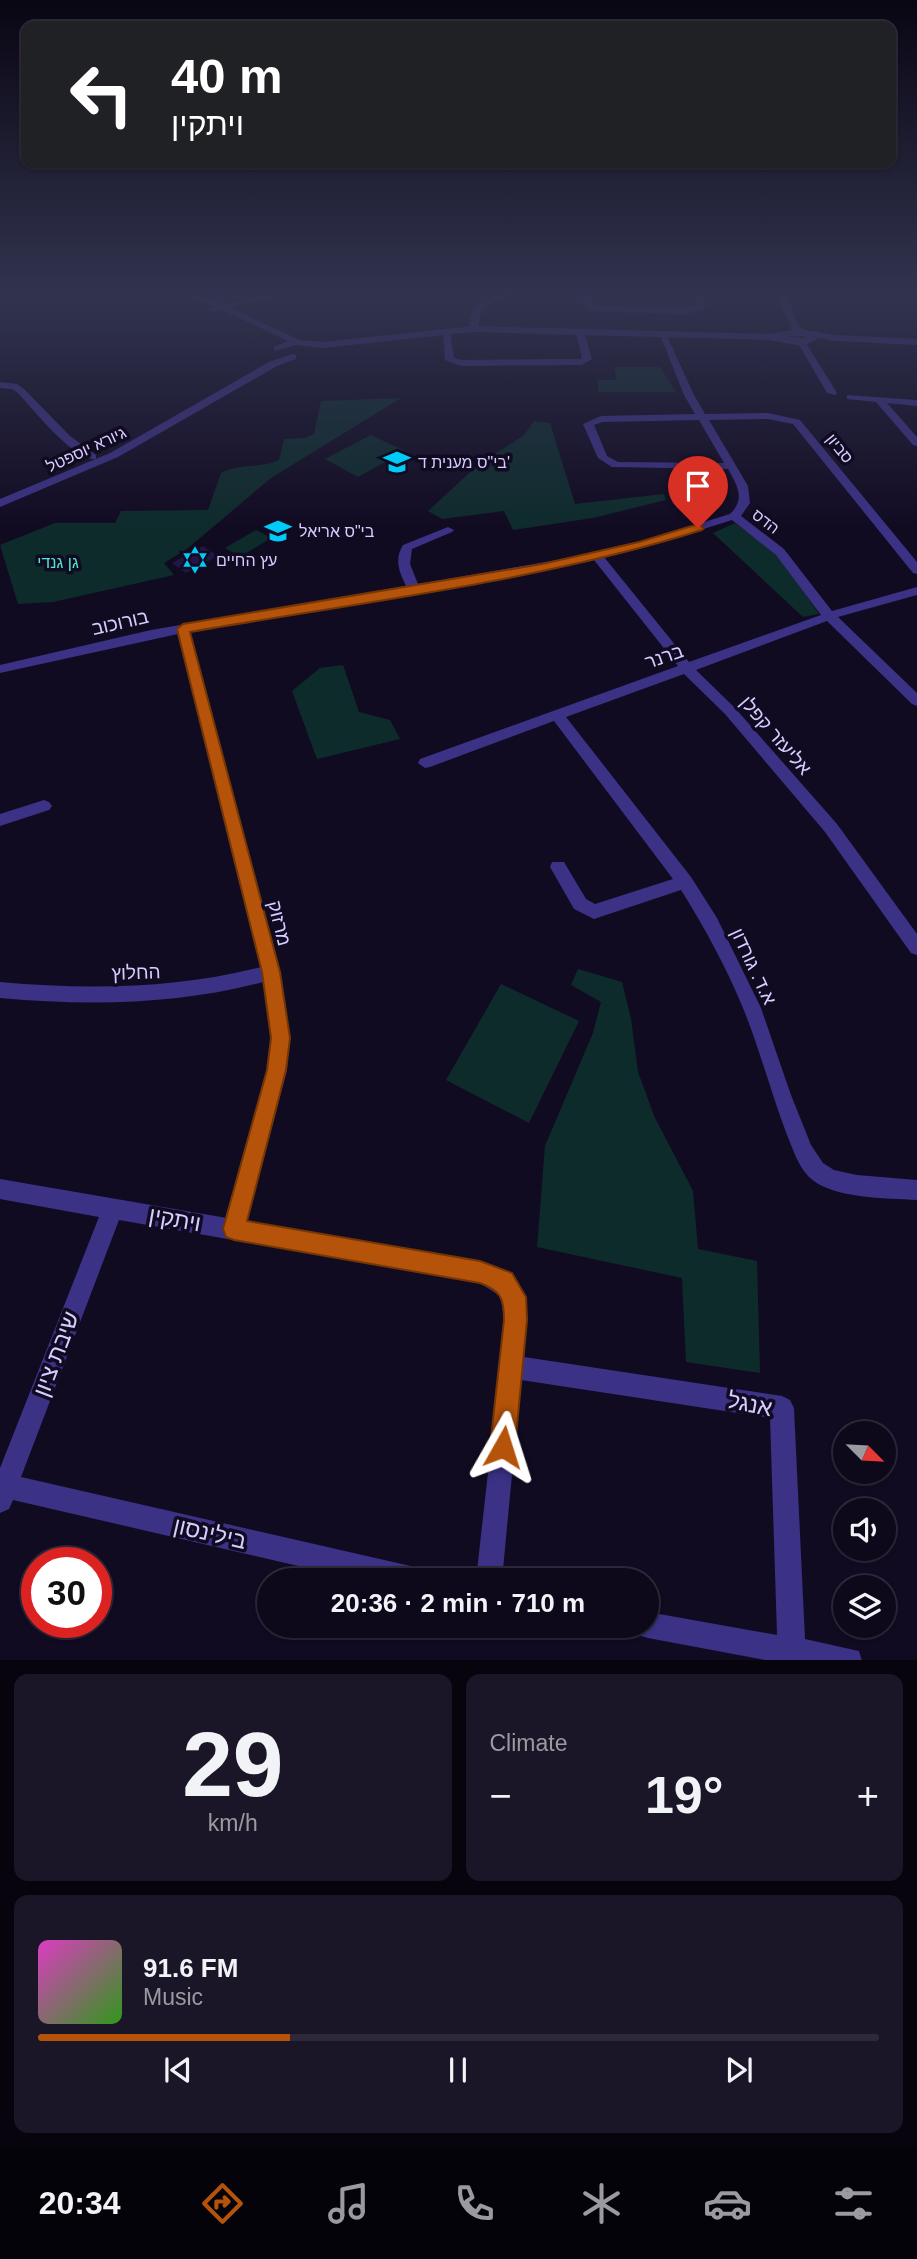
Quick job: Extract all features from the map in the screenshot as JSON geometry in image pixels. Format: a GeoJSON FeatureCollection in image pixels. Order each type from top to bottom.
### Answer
{"type":"FeatureCollection","features":[{"type":"Feature","properties":{"kind":"street","name":"גיורא יוספטל"},"geometry":{"type":"LineString","coordinates":[[0,495],[92,457],[156,423],[239,373]]}},
{"type":"Feature","properties":{"kind":"street","name":"גיורא יוספטל"},"geometry":{"type":"LineString","coordinates":[[0,503],[114,455],[256,373]]}},
{"type":"Feature","properties":{"kind":"street","name":"הדס"},"geometry":{"type":"LineString","coordinates":[[679,373],[746,494],[743,509],[734,516],[774,545],[790,562],[829,616],[917,701]]}},
{"type":"Feature","properties":{"kind":"street"},"geometry":{"type":"LineString","coordinates":[[821,373],[832,393]]}},
{"type":"Feature","properties":{"kind":"street"},"geometry":{"type":"LineString","coordinates":[[0,385],[14,386],[21,391],[66,438],[92,457]]}},
{"type":"Feature","properties":{"kind":"street"},"geometry":{"type":"LineString","coordinates":[[850,397],[917,403]]}},
{"type":"Feature","properties":{"kind":"street"},"geometry":{"type":"LineString","coordinates":[[878,399],[917,443]]}},
{"type":"Feature","properties":{"kind":"street","name":"סביון"},"geometry":{"type":"LineString","coordinates":[[732,466],[617,465],[603,458],[587,428],[588,424],[595,419],[702,416],[768,416],[796,422],[917,570]]}},
{"type":"Feature","properties":{"kind":"street","name":"בורוכוב"},"geometry":{"type":"LineString","coordinates":[[0,669],[183,629],[415,591],[597,556],[734,516]]}},
{"type":"Feature","properties":{"kind":"street"},"geometry":{"type":"LineString","coordinates":[[415,591],[402,562],[404,551],[407,547],[448,530]]}},
{"type":"Feature","properties":{"kind":"street","name":"אליעזר קפלן"},"geometry":{"type":"LineString","coordinates":[[597,556],[687,669],[730,711],[831,828],[917,948]]}},
{"type":"Feature","properties":{"kind":"street","name":"ברנר"},"geometry":{"type":"LineString","coordinates":[[425,763],[829,616],[917,591]]}},
{"type":"Feature","properties":{"kind":"street","name":"מרזוק"},"geometry":{"type":"LineString","coordinates":[[183,629],[271,972],[280,1038],[277,1070],[234,1229]]}},
{"type":"Feature","properties":{"kind":"street","name":"א.ד. גורדון"},"geometry":{"type":"LineString","coordinates":[[556,714],[685,882],[711,923],[752,1008],[781,1095],[804,1152],[816,1170],[830,1178],[857,1185],[917,1190]]}},
{"type":"Feature","properties":{"kind":"street"},"geometry":{"type":"LineString","coordinates":[[0,820],[44,806]]}},
{"type":"Feature","properties":{"kind":"street"},"geometry":{"type":"LineString","coordinates":[[558,867],[580,905],[594,912],[685,882]]}},
{"type":"Feature","properties":{"kind":"street","name":"החלוץ"},"geometry":{"type":"LineString","coordinates":[[0,990],[136,995],[211,987],[271,972]]}},
{"type":"Feature","properties":{"kind":"street","name":"ויתקין"},"geometry":{"type":"LineString","coordinates":[[0,1189],[480,1272],[504,1281],[515,1297],[516,1320],[490,1568]]}},
{"type":"Feature","properties":{"kind":"street","name":"שיבת ציון"},"geometry":{"type":"LineString","coordinates":[[3,1493],[113,1209]]}},
{"type":"Feature","properties":{"kind":"street","name":"אנגל"},"geometry":{"type":"LineString","coordinates":[[511,1367],[782,1408],[792,1655]]}},
{"type":"Feature","properties":{"kind":"street","name":"בילינסון"},"geometry":{"type":"LineString","coordinates":[[3,1493],[358,1568]]}},
{"type":"Feature","properties":{"kind":"street"},"geometry":{"type":"LineString","coordinates":[[659,1627],[792,1655],[840,1660]]}},
{"type":"Feature","properties":{"kind":"green space"},"geometry":{"type":"Polygon","coordinates":[[[615,373],[664,373],[676,392],[598,392],[598,380],[617,380],[615,373]]]}},
{"type":"Feature","properties":{"kind":"green space","name":"גן גנדי"},"geometry":{"type":"Polygon","coordinates":[[[401,398],[271,478],[187,549],[164,563],[174,575],[53,602],[18,604],[0,545],[55,523],[115,523],[121,511],[208,510],[221,473],[279,460],[284,439],[305,438],[314,434],[321,401],[401,398]]]}},
{"type":"Feature","properties":{"kind":"green space"},"geometry":{"type":"Polygon","coordinates":[[[534,421],[550,423],[575,504],[664,494],[666,500],[593,518],[513,530],[504,511],[442,519],[428,511],[479,464],[523,436],[534,421]]]}},
{"type":"Feature","properties":{"kind":"green space"},"geometry":{"type":"Polygon","coordinates":[[[371,435],[405,451],[358,477],[325,459],[371,435]]]}},
{"type":"Feature","properties":{"kind":"green space"},"geometry":{"type":"Polygon","coordinates":[[[735,523],[786,565],[819,614],[803,617],[713,533],[735,523]]]}},
{"type":"Feature","properties":{"kind":"green space"},"geometry":{"type":"Polygon","coordinates":[[[256,530],[271,538],[240,557],[225,548],[256,530]]]}},
{"type":"Feature","properties":{"kind":"green space"},"geometry":{"type":"Polygon","coordinates":[[[343,665],[359,712],[390,720],[400,739],[317,759],[292,691],[320,668],[343,665]]]}},
{"type":"Feature","properties":{"kind":"green space"},"geometry":{"type":"Polygon","coordinates":[[[578,969],[622,982],[631,1019],[638,1072],[654,1116],[693,1191],[698,1249],[757,1261],[760,1373],[686,1362],[682,1278],[537,1247],[545,1146],[593,1033],[601,1002],[571,985],[578,969]]]}},
{"type":"Feature","properties":{"kind":"green space"},"geometry":{"type":"Polygon","coordinates":[[[501,984],[579,1021],[529,1123],[446,1080],[501,984]]]}},
{"type":"Feature","properties":{"kind":"building","name":"עץ החיים"},"geometry":{"type":"Polygon","coordinates":[[[203,546],[218,556],[186,573],[172,563],[203,546]]]}},
{"type":"Feature","properties":{"kind":"place","name":"בי\"ס מענית ד'"},"geometry":{"type":"Point","coordinates":[397,462]}},
{"type":"Feature","properties":{"kind":"place","name":"בי\"ס אריאל"},"geometry":{"type":"Point","coordinates":[278,531]}},
{"type":"Feature","properties":{"kind":"place","name":"עץ החיים"},"geometry":{"type":"Point","coordinates":[195,560]}},
{"type":"Feature","properties":{"kind":"route"},"geometry":{"type":"LineString","coordinates":[[503,1447],[516,1320],[515,1297],[504,1281],[480,1272],[234,1229],[277,1070],[280,1038],[278,1011],[271,972],[183,629],[542,568],[642,545],[698,528]]}}]}
